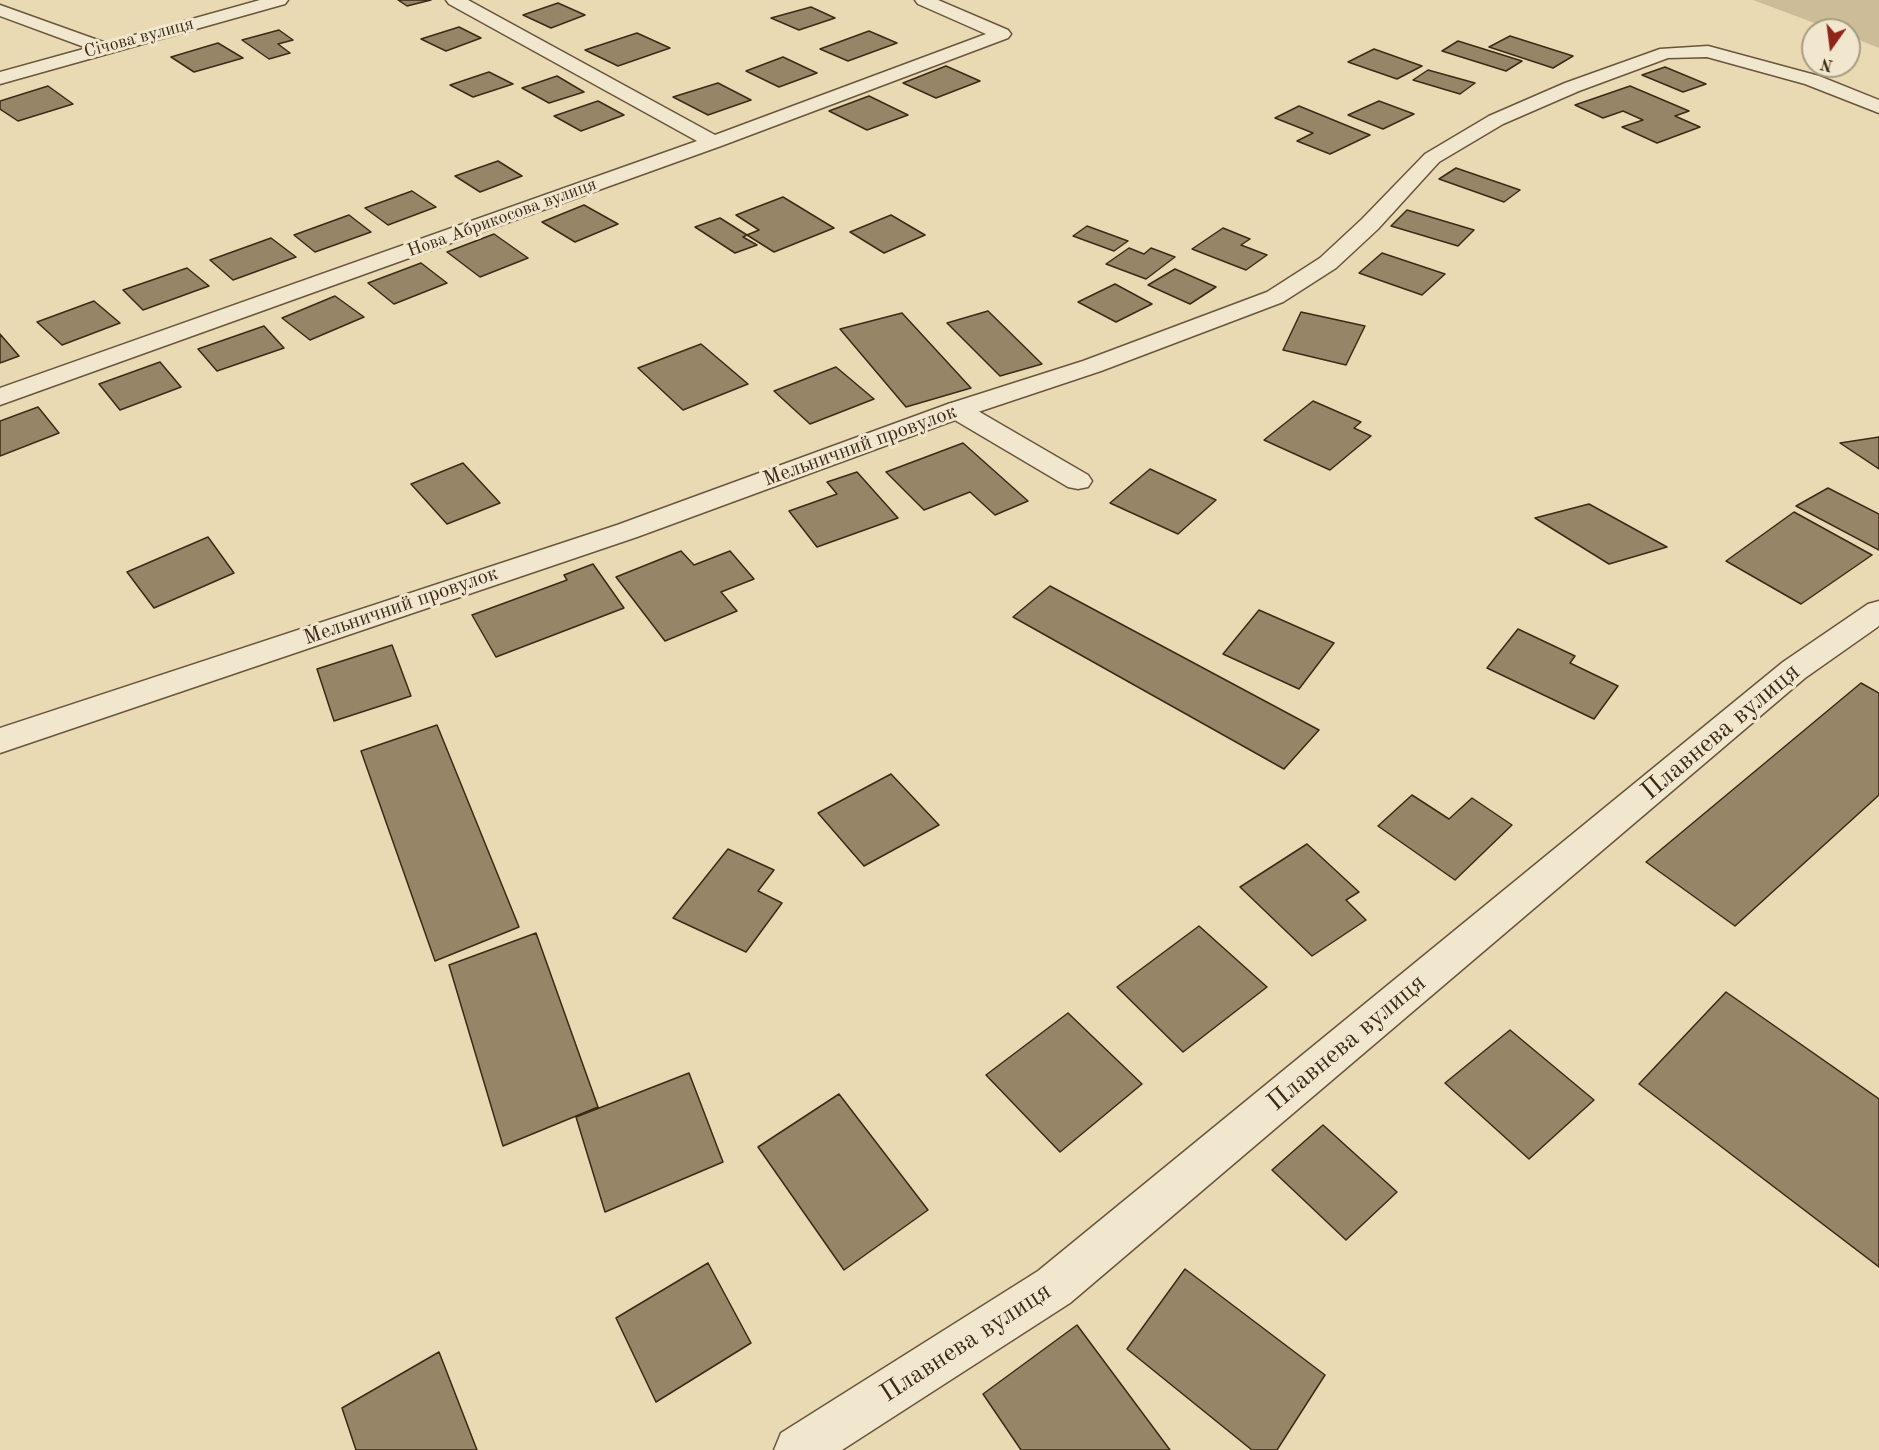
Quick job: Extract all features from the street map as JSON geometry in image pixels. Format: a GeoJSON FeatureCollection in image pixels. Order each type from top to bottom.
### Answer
{"type":"FeatureCollection","features":[{"type":"Feature","properties":{"kind":"street","name":"Січова вулиця"},"geometry":{"type":"LineString","coordinates":[[0,78],[279,0]]}},
{"type":"Feature","properties":{"kind":"street"},"geometry":{"type":"LineString","coordinates":[[455,0],[714,142]]}},
{"type":"Feature","properties":{"kind":"street","name":"Нова Абрикосова вулиця"},"geometry":{"type":"LineString","coordinates":[[0,397],[714,142],[1002,34],[924,0]]}},
{"type":"Feature","properties":{"kind":"street"},"geometry":{"type":"LineString","coordinates":[[0,10],[105,48]]}},
{"type":"Feature","properties":{"kind":"street","name":"Мельничний провулок"},"geometry":{"type":"LineString","coordinates":[[0,741],[627,531],[957,410],[1092,366],[1275,297],[1328,263],[1370,224],[1432,158],[1496,120],[1572,87],[1666,52],[1708,51],[1812,80],[1879,107]]}},
{"type":"Feature","properties":{"kind":"street"},"geometry":{"type":"LineString","coordinates":[[957,410],[1078,482]]}},
{"type":"Feature","properties":{"kind":"street","name":"Плавнева вулиця"},"geometry":{"type":"LineString","coordinates":[[798,1450],[1054,1287],[1785,677],[1879,611]]}},
{"type":"Feature","properties":{"kind":"shaded area"},"geometry":{"type":"Polygon","coordinates":[[[1753,0],[1879,0],[1879,48],[1861,41],[1861,18],[1801,18],[1753,0]]]}},
{"type":"Feature","properties":{"kind":"building"},"geometry":{"type":"Polygon","coordinates":[[[398,0],[431,0],[407,6],[398,0]]]}},
{"type":"Feature","properties":{"kind":"building"},"geometry":{"type":"Polygon","coordinates":[[[558,3],[585,15],[551,28],[523,15],[558,3]]]}},
{"type":"Feature","properties":{"kind":"building"},"geometry":{"type":"Polygon","coordinates":[[[811,7],[835,18],[799,30],[771,18],[811,7]]]}},
{"type":"Feature","properties":{"kind":"building"},"geometry":{"type":"Polygon","coordinates":[[[459,27],[481,38],[446,51],[421,39],[459,27]]]}},
{"type":"Feature","properties":{"kind":"building"},"geometry":{"type":"Polygon","coordinates":[[[279,30],[293,40],[278,44],[290,53],[269,59],[242,40],[279,30]]]}},
{"type":"Feature","properties":{"kind":"building"},"geometry":{"type":"Polygon","coordinates":[[[869,31],[897,43],[848,61],[820,49],[869,31]]]}},
{"type":"Feature","properties":{"kind":"building"},"geometry":{"type":"Polygon","coordinates":[[[637,33],[670,48],[618,66],[585,50],[637,33]]]}},
{"type":"Feature","properties":{"kind":"building"},"geometry":{"type":"Polygon","coordinates":[[[1510,36],[1573,56],[1553,68],[1489,47],[1510,36]]]}},
{"type":"Feature","properties":{"kind":"building"},"geometry":{"type":"Polygon","coordinates":[[[1458,41],[1522,61],[1506,71],[1442,51],[1458,41]]]}},
{"type":"Feature","properties":{"kind":"building"},"geometry":{"type":"Polygon","coordinates":[[[218,43],[243,58],[194,72],[171,57],[218,43]]]}},
{"type":"Feature","properties":{"kind":"building"},"geometry":{"type":"Polygon","coordinates":[[[1374,49],[1422,66],[1397,79],[1348,62],[1374,49]]]}},
{"type":"Feature","properties":{"kind":"building"},"geometry":{"type":"Polygon","coordinates":[[[783,57],[817,73],[779,87],[746,71],[783,57]]]}},
{"type":"Feature","properties":{"kind":"building"},"geometry":{"type":"Polygon","coordinates":[[[946,66],[980,81],[936,98],[903,83],[946,66]]]}},
{"type":"Feature","properties":{"kind":"building"},"geometry":{"type":"Polygon","coordinates":[[[1665,67],[1706,84],[1683,92],[1642,75],[1665,67]]]}},
{"type":"Feature","properties":{"kind":"building"},"geometry":{"type":"Polygon","coordinates":[[[1428,70],[1475,83],[1460,94],[1413,80],[1428,70]]]}},
{"type":"Feature","properties":{"kind":"building"},"geometry":{"type":"Polygon","coordinates":[[[489,72],[513,84],[473,97],[450,85],[489,72]]]}},
{"type":"Feature","properties":{"kind":"building"},"geometry":{"type":"Polygon","coordinates":[[[557,76],[584,92],[549,103],[522,88],[557,76]]]}},
{"type":"Feature","properties":{"kind":"building"},"geometry":{"type":"Polygon","coordinates":[[[718,83],[751,100],[708,115],[673,97],[718,83]]]}},
{"type":"Feature","properties":{"kind":"building"},"geometry":{"type":"Polygon","coordinates":[[[48,86],[73,104],[18,121],[0,109],[0,101],[48,86]]]}},
{"type":"Feature","properties":{"kind":"building"},"geometry":{"type":"Polygon","coordinates":[[[1630,86],[1689,111],[1675,116],[1700,127],[1657,143],[1622,127],[1643,120],[1623,111],[1603,118],[1575,105],[1630,86]]]}},
{"type":"Feature","properties":{"kind":"building"},"geometry":{"type":"Polygon","coordinates":[[[869,96],[908,115],[867,130],[829,111],[869,96]]]}},
{"type":"Feature","properties":{"kind":"building"},"geometry":{"type":"Polygon","coordinates":[[[598,101],[624,115],[581,131],[554,116],[598,101]]]}},
{"type":"Feature","properties":{"kind":"building"},"geometry":{"type":"Polygon","coordinates":[[[1379,101],[1414,114],[1383,129],[1348,115],[1379,101]]]}},
{"type":"Feature","properties":{"kind":"building"},"geometry":{"type":"Polygon","coordinates":[[[1299,106],[1370,135],[1330,154],[1297,141],[1313,133],[1275,118],[1299,106]]]}},
{"type":"Feature","properties":{"kind":"building"},"geometry":{"type":"Polygon","coordinates":[[[498,161],[522,176],[480,192],[455,176],[498,161]]]}},
{"type":"Feature","properties":{"kind":"building"},"geometry":{"type":"Polygon","coordinates":[[[1456,168],[1520,190],[1504,202],[1439,179],[1456,168]]]}},
{"type":"Feature","properties":{"kind":"building"},"geometry":{"type":"Polygon","coordinates":[[[412,191],[436,207],[388,225],[365,208],[412,191]]]}},
{"type":"Feature","properties":{"kind":"building"},"geometry":{"type":"Polygon","coordinates":[[[783,197],[834,228],[774,252],[747,235],[759,230],[736,215],[783,197]]]}},
{"type":"Feature","properties":{"kind":"building"},"geometry":{"type":"Polygon","coordinates":[[[584,205],[618,224],[575,242],[542,222],[584,205]]]}},
{"type":"Feature","properties":{"kind":"building"},"geometry":{"type":"Polygon","coordinates":[[[1407,210],[1474,230],[1458,246],[1391,226],[1407,210]]]}},
{"type":"Feature","properties":{"kind":"building"},"geometry":{"type":"Polygon","coordinates":[[[349,215],[371,232],[315,252],[294,235],[349,215]]]}},
{"type":"Feature","properties":{"kind":"building"},"geometry":{"type":"Polygon","coordinates":[[[891,215],[925,235],[884,253],[850,232],[891,215]]]}},
{"type":"Feature","properties":{"kind":"building"},"geometry":{"type":"Polygon","coordinates":[[[720,218],[747,235],[743,237],[757,245],[735,253],[695,227],[720,218]]]}},
{"type":"Feature","properties":{"kind":"building"},"geometry":{"type":"Polygon","coordinates":[[[1087,226],[1128,241],[1114,251],[1073,236],[1087,226]]]}},
{"type":"Feature","properties":{"kind":"building"},"geometry":{"type":"Polygon","coordinates":[[[1223,228],[1250,239],[1241,245],[1267,255],[1246,270],[1192,249],[1223,228]]]}},
{"type":"Feature","properties":{"kind":"building"},"geometry":{"type":"Polygon","coordinates":[[[494,234],[528,258],[480,277],[447,252],[494,234]]]}},
{"type":"Feature","properties":{"kind":"building"},"geometry":{"type":"Polygon","coordinates":[[[271,238],[296,257],[233,280],[210,260],[271,238]]]}},
{"type":"Feature","properties":{"kind":"building"},"geometry":{"type":"Polygon","coordinates":[[[1129,248],[1144,254],[1151,248],[1175,257],[1146,279],[1106,264],[1129,248]]]}},
{"type":"Feature","properties":{"kind":"building"},"geometry":{"type":"Polygon","coordinates":[[[1382,253],[1445,274],[1422,295],[1359,273],[1382,253]]]}},
{"type":"Feature","properties":{"kind":"building"},"geometry":{"type":"Polygon","coordinates":[[[421,263],[447,283],[394,304],[368,283],[421,263]]]}},
{"type":"Feature","properties":{"kind":"building"},"geometry":{"type":"Polygon","coordinates":[[[187,268],[209,286],[143,310],[123,290],[187,268]]]}},
{"type":"Feature","properties":{"kind":"building"},"geometry":{"type":"Polygon","coordinates":[[[1175,269],[1216,287],[1190,304],[1148,285],[1175,269]]]}},
{"type":"Feature","properties":{"kind":"building"},"geometry":{"type":"Polygon","coordinates":[[[1115,284],[1152,304],[1116,322],[1078,302],[1115,284]]]}},
{"type":"Feature","properties":{"kind":"building"},"geometry":{"type":"Polygon","coordinates":[[[335,296],[364,317],[310,340],[282,318],[335,296]]]}},
{"type":"Feature","properties":{"kind":"building"},"geometry":{"type":"Polygon","coordinates":[[[94,301],[120,323],[62,345],[37,322],[94,301]]]}},
{"type":"Feature","properties":{"kind":"building"},"geometry":{"type":"Polygon","coordinates":[[[988,311],[1042,364],[1000,376],[947,323],[988,311]]]}},
{"type":"Feature","properties":{"kind":"building"},"geometry":{"type":"Polygon","coordinates":[[[1301,312],[1365,326],[1346,365],[1283,350],[1301,312]]]}},
{"type":"Feature","properties":{"kind":"building"},"geometry":{"type":"Polygon","coordinates":[[[902,313],[971,388],[906,407],[840,329],[902,313]]]}},
{"type":"Feature","properties":{"kind":"building"},"geometry":{"type":"Polygon","coordinates":[[[264,326],[284,348],[217,371],[198,349],[264,326]]]}},
{"type":"Feature","properties":{"kind":"building"},"geometry":{"type":"Polygon","coordinates":[[[0,334],[19,356],[0,363],[0,334]]]}},
{"type":"Feature","properties":{"kind":"building"},"geometry":{"type":"Polygon","coordinates":[[[701,344],[748,384],[683,410],[638,368],[701,344]]]}},
{"type":"Feature","properties":{"kind":"building"},"geometry":{"type":"Polygon","coordinates":[[[160,362],[181,387],[120,410],[99,384],[160,362]]]}},
{"type":"Feature","properties":{"kind":"building"},"geometry":{"type":"Polygon","coordinates":[[[836,367],[874,399],[810,424],[774,391],[836,367]]]}},
{"type":"Feature","properties":{"kind":"building"},"geometry":{"type":"Polygon","coordinates":[[[1313,401],[1361,422],[1354,428],[1371,436],[1330,470],[1264,440],[1313,401]]]}},
{"type":"Feature","properties":{"kind":"building"},"geometry":{"type":"Polygon","coordinates":[[[38,407],[59,433],[0,456],[0,421],[38,407]]]}},
{"type":"Feature","properties":{"kind":"building"},"geometry":{"type":"Polygon","coordinates":[[[1879,437],[1879,469],[1840,443],[1879,437]]]}},
{"type":"Feature","properties":{"kind":"building"},"geometry":{"type":"Polygon","coordinates":[[[963,443],[1028,501],[995,515],[970,492],[924,510],[886,472],[963,443]]]}},
{"type":"Feature","properties":{"kind":"building"},"geometry":{"type":"Polygon","coordinates":[[[463,463],[500,503],[447,524],[411,484],[463,463]]]}},
{"type":"Feature","properties":{"kind":"building"},"geometry":{"type":"Polygon","coordinates":[[[1150,469],[1216,500],[1178,534],[1110,503],[1150,469]]]}},
{"type":"Feature","properties":{"kind":"building"},"geometry":{"type":"Polygon","coordinates":[[[857,472],[898,518],[817,547],[789,511],[837,494],[827,482],[857,472]]]}},
{"type":"Feature","properties":{"kind":"building"},"geometry":{"type":"Polygon","coordinates":[[[1828,488],[1879,514],[1879,550],[1796,506],[1828,488]]]}},
{"type":"Feature","properties":{"kind":"building"},"geometry":{"type":"Polygon","coordinates":[[[1589,504],[1667,547],[1609,564],[1535,518],[1589,504]]]}},
{"type":"Feature","properties":{"kind":"building"},"geometry":{"type":"Polygon","coordinates":[[[1794,512],[1872,555],[1801,604],[1726,561],[1794,512]]]}},
{"type":"Feature","properties":{"kind":"building"},"geometry":{"type":"Polygon","coordinates":[[[208,537],[234,573],[154,608],[127,572],[208,537]]]}},
{"type":"Feature","properties":{"kind":"building"},"geometry":{"type":"Polygon","coordinates":[[[681,551],[694,565],[730,551],[754,579],[721,592],[737,611],[665,641],[616,577],[681,551]]]}},
{"type":"Feature","properties":{"kind":"building"},"geometry":{"type":"Polygon","coordinates":[[[593,564],[624,608],[496,657],[472,615],[567,580],[564,575],[593,564]]]}},
{"type":"Feature","properties":{"kind":"building"},"geometry":{"type":"Polygon","coordinates":[[[1050,586],[1319,730],[1284,769],[1013,617],[1050,586]]]}},
{"type":"Feature","properties":{"kind":"building"},"geometry":{"type":"Polygon","coordinates":[[[1259,610],[1334,643],[1299,689],[1223,654],[1259,610]]]}},
{"type":"Feature","properties":{"kind":"building"},"geometry":{"type":"Polygon","coordinates":[[[1518,629],[1575,656],[1570,663],[1618,686],[1594,719],[1487,668],[1518,629]]]}},
{"type":"Feature","properties":{"kind":"building"},"geometry":{"type":"Polygon","coordinates":[[[392,645],[411,696],[334,721],[317,669],[392,645]]]}},
{"type":"Feature","properties":{"kind":"building"},"geometry":{"type":"Polygon","coordinates":[[[1861,683],[1879,693],[1879,795],[1735,926],[1646,862],[1861,683]]]}},
{"type":"Feature","properties":{"kind":"building"},"geometry":{"type":"Polygon","coordinates":[[[437,725],[519,927],[435,961],[361,751],[437,725]]]}},
{"type":"Feature","properties":{"kind":"building"},"geometry":{"type":"Polygon","coordinates":[[[891,774],[939,825],[864,866],[818,813],[891,774]]]}},
{"type":"Feature","properties":{"kind":"building"},"geometry":{"type":"Polygon","coordinates":[[[1412,795],[1449,819],[1472,798],[1512,825],[1455,880],[1378,826],[1412,795]]]}},
{"type":"Feature","properties":{"kind":"building"},"geometry":{"type":"Polygon","coordinates":[[[1307,844],[1359,892],[1346,900],[1366,920],[1312,956],[1240,887],[1307,844]]]}},
{"type":"Feature","properties":{"kind":"building"},"geometry":{"type":"Polygon","coordinates":[[[728,849],[774,870],[758,891],[782,903],[746,952],[673,918],[728,849]]]}},
{"type":"Feature","properties":{"kind":"building"},"geometry":{"type":"Polygon","coordinates":[[[1199,926],[1267,987],[1183,1052],[1117,987],[1199,926]]]}},
{"type":"Feature","properties":{"kind":"building"},"geometry":{"type":"Polygon","coordinates":[[[536,933],[598,1107],[503,1146],[449,965],[536,933]]]}},
{"type":"Feature","properties":{"kind":"building"},"geometry":{"type":"Polygon","coordinates":[[[1726,992],[1879,1099],[1879,1267],[1639,1084],[1726,992]]]}},
{"type":"Feature","properties":{"kind":"building"},"geometry":{"type":"Polygon","coordinates":[[[1068,1013],[1142,1084],[1060,1152],[986,1075],[1068,1013]]]}},
{"type":"Feature","properties":{"kind":"building"},"geometry":{"type":"Polygon","coordinates":[[[1510,1030],[1594,1100],[1529,1159],[1445,1083],[1510,1030]]]}},
{"type":"Feature","properties":{"kind":"building"},"geometry":{"type":"Polygon","coordinates":[[[689,1073],[723,1162],[605,1212],[576,1117],[689,1073]]]}},
{"type":"Feature","properties":{"kind":"building"},"geometry":{"type":"Polygon","coordinates":[[[839,1094],[928,1210],[844,1270],[758,1147],[839,1094]]]}},
{"type":"Feature","properties":{"kind":"building"},"geometry":{"type":"Polygon","coordinates":[[[1323,1125],[1397,1192],[1346,1240],[1272,1170],[1323,1125]]]}},
{"type":"Feature","properties":{"kind":"building"},"geometry":{"type":"Polygon","coordinates":[[[708,1263],[751,1343],[656,1402],[616,1318],[708,1263]]]}},
{"type":"Feature","properties":{"kind":"building"},"geometry":{"type":"Polygon","coordinates":[[[1185,1269],[1325,1375],[1277,1450],[1252,1450],[1127,1349],[1185,1269]]]}},
{"type":"Feature","properties":{"kind":"building"},"geometry":{"type":"Polygon","coordinates":[[[1077,1325],[1170,1450],[1021,1450],[983,1394],[1077,1325]]]}},
{"type":"Feature","properties":{"kind":"building"},"geometry":{"type":"Polygon","coordinates":[[[439,1352],[477,1450],[356,1450],[342,1408],[439,1352]]]}}]}
